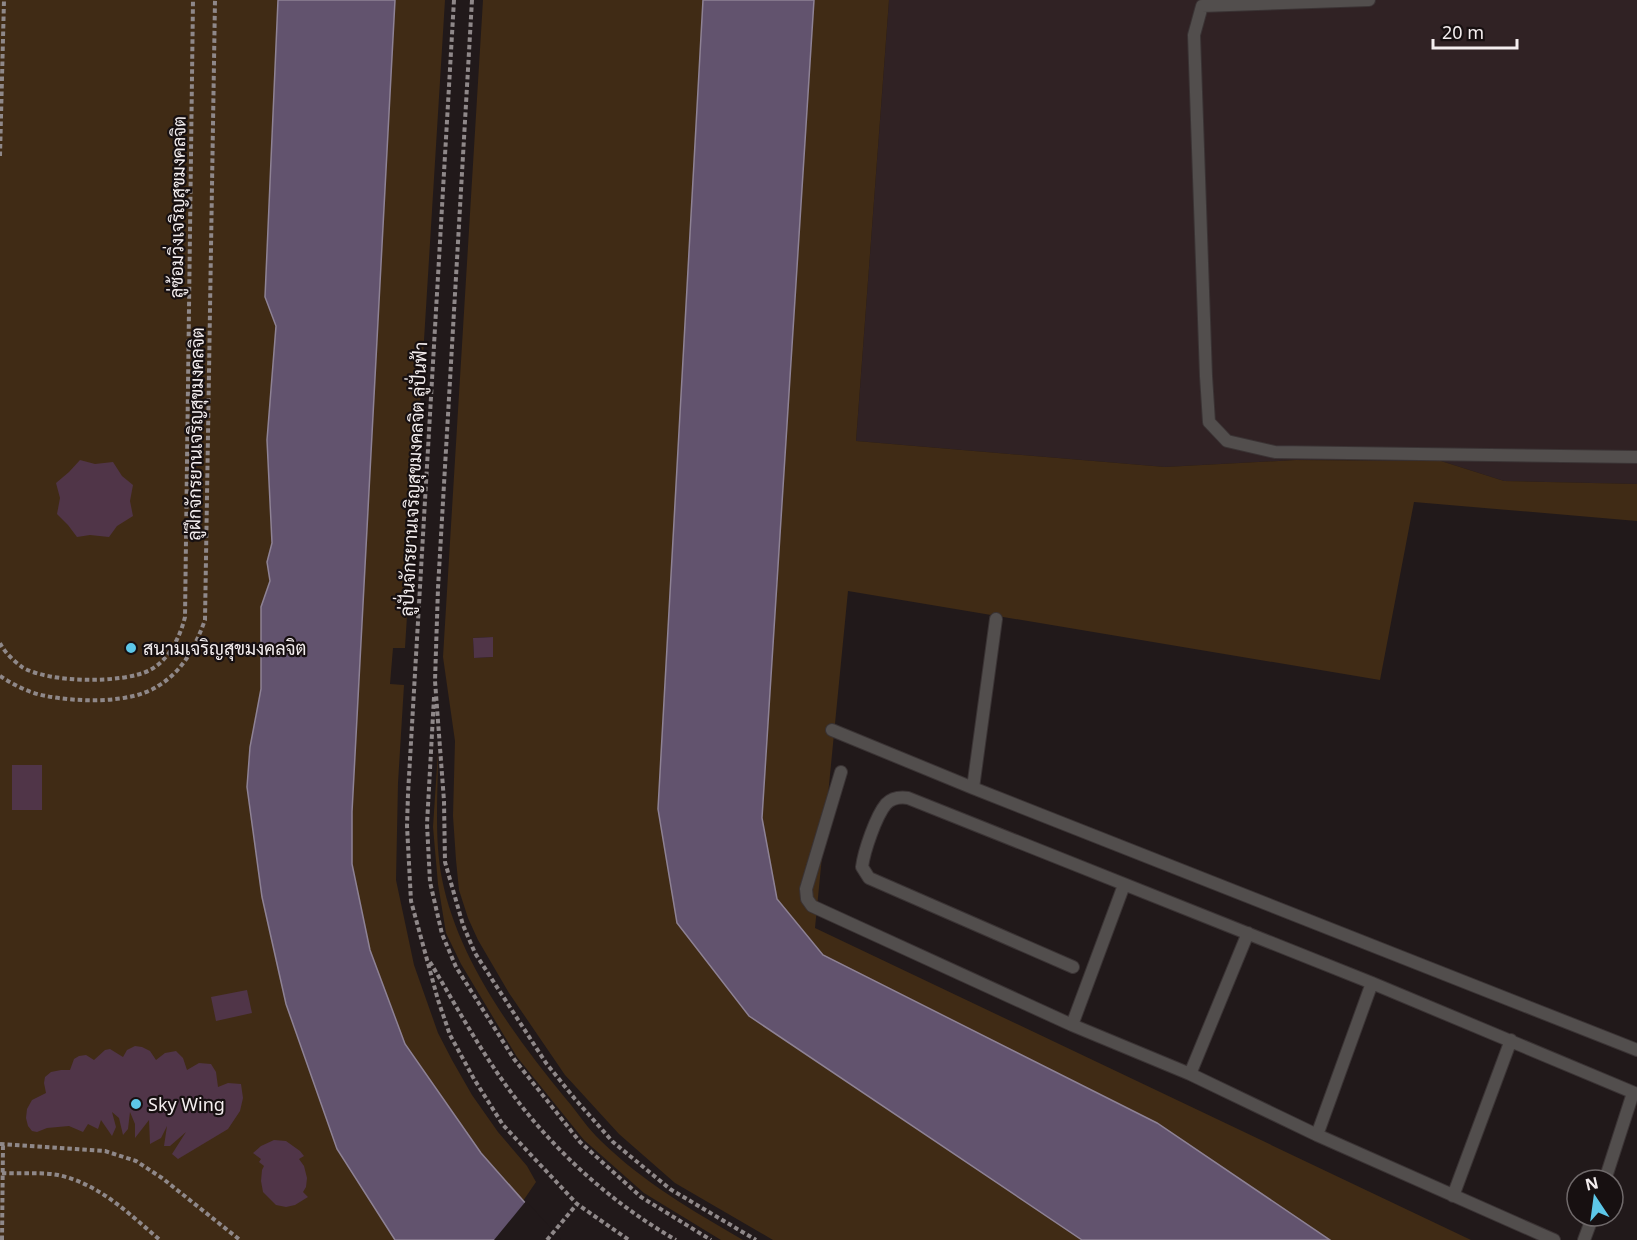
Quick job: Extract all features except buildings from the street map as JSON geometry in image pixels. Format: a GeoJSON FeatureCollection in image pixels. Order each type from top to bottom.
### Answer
{"type":"FeatureCollection","features":[{"type":"Feature","properties":{"kind":"lane"},"geometry":{"type":"LineString","coordinates":[[1369,0],[1202,6],[1194,35],[1209,423],[1227,441],[1275,452],[1637,457]]}},
{"type":"Feature","properties":{"kind":"lane"},"geometry":{"type":"LineString","coordinates":[[973,788],[996,619]]}},
{"type":"Feature","properties":{"kind":"lane"},"geometry":{"type":"LineString","coordinates":[[832,730],[973,788],[1637,1050]]}},
{"type":"Feature","properties":{"kind":"lane"},"geometry":{"type":"LineString","coordinates":[[841,772],[806,890],[807,899],[812,906],[1072,1025],[1190,1074],[1317,1135],[1554,1240]]}},
{"type":"Feature","properties":{"kind":"lane"},"geometry":{"type":"LineString","coordinates":[[1073,967],[869,878],[862,867],[865,849],[887,803],[898,797],[908,798],[1372,983],[1635,1093],[1609,1168]]}},
{"type":"Feature","properties":{"kind":"lane"},"geometry":{"type":"LineString","coordinates":[[1072,1025],[1124,885]]}},
{"type":"Feature","properties":{"kind":"lane"},"geometry":{"type":"LineString","coordinates":[[1190,1074],[1248,933]]}},
{"type":"Feature","properties":{"kind":"lane"},"geometry":{"type":"LineString","coordinates":[[1317,1135],[1372,983]]}},
{"type":"Feature","properties":{"kind":"lane"},"geometry":{"type":"LineString","coordinates":[[1454,1196],[1511,1040]]}},
{"type":"Feature","properties":{"kind":"path"},"geometry":{"type":"LineString","coordinates":[[0,156],[4,0]]}},
{"type":"Feature","properties":{"kind":"path","name":"ลู่ซ้อมวิ่งเจริญสุขมงคลจิต"},"geometry":{"type":"LineString","coordinates":[[0,643],[3,650],[23,667],[46,676],[120,679],[150,670],[169,653],[180,635],[185,617],[193,0]]}},
{"type":"Feature","properties":{"kind":"path","name":"ลู่ฝึกจักรยานเจริญสุขมงคลจิต"},"geometry":{"type":"LineString","coordinates":[[0,676],[15,686],[46,696],[124,699],[158,687],[182,666],[197,643],[205,620],[215,0]]}},
{"type":"Feature","properties":{"kind":"path","name":"ลู่ปั่นจักรยานเจริญสุขมงคลจิต ลู่ปั่นฟ้า"},"geometry":{"type":"LineString","coordinates":[[454,0],[408,804],[411,901],[450,1035],[503,1125],[577,1204],[629,1240]]}},
{"type":"Feature","properties":{"kind":"path"},"geometry":{"type":"LineString","coordinates":[[472,0],[438,588],[427,824],[430,882],[442,934],[456,967],[514,1059],[580,1142],[641,1197],[711,1240]]}},
{"type":"Feature","properties":{"kind":"path"},"geometry":{"type":"LineString","coordinates":[[435,681],[446,862],[463,925],[475,953],[546,1063],[575,1100],[613,1142],[670,1189],[756,1240]]}},
{"type":"Feature","properties":{"kind":"path","name":"ลู่ปั่นจักรยานเจริญสุขมงคลจิต ลู่ปั่นฟ้า"},"geometry":{"type":"LineString","coordinates":[[428,958],[494,1068],[526,1112],[570,1161],[620,1204],[676,1240]]}},
{"type":"Feature","properties":{"kind":"path"},"geometry":{"type":"LineString","coordinates":[[2,1240],[1,1144],[105,1151],[136,1161],[162,1178],[240,1240]]}},
{"type":"Feature","properties":{"kind":"path"},"geometry":{"type":"LineString","coordinates":[[2,1173],[58,1175],[86,1185],[114,1201],[160,1240]]}},
{"type":"Feature","properties":{"kind":"path"},"geometry":{"type":"LineString","coordinates":[[547,1240],[577,1204]]}},
{"type":"Feature","properties":{"kind":"shaded area","name":"สนามเจริญสุขมงคลจิต"},"geometry":{"type":"Polygon","coordinates":[[[0,0],[278,0],[265,297],[276,326],[267,440],[272,543],[267,562],[270,581],[261,607],[261,689],[250,747],[247,787],[262,897],[286,1004],[337,1149],[395,1240],[0,1240],[0,0]]]}},
{"type":"Feature","properties":{"kind":"shaded area"},"geometry":{"type":"Polygon","coordinates":[[[278,0],[395,0],[352,812],[352,864],[370,950],[405,1044],[481,1153],[558,1240],[395,1240],[337,1149],[286,1004],[262,897],[247,787],[250,747],[261,689],[261,607],[270,581],[267,562],[272,543],[267,440],[276,326],[265,297],[278,0]]]}},
{"type":"Feature","properties":{"kind":"shaded area"},"geometry":{"type":"Polygon","coordinates":[[[395,0],[445,0],[405,648],[393,648],[390,684],[404,685],[398,783],[396,880],[414,965],[438,1033],[472,1095],[498,1132],[527,1166],[536,1182],[523,1201],[481,1153],[405,1044],[370,950],[352,864],[352,812],[395,0]]]}},
{"type":"Feature","properties":{"kind":"shaded area"},"geometry":{"type":"Polygon","coordinates":[[[483,0],[703,0],[658,809],[749,1016],[1082,1240],[773,1240],[675,1183],[619,1134],[565,1075],[509,993],[468,918],[459,890],[456,860],[453,816],[455,741],[443,657],[483,0]],[[493,637],[473,638],[474,658],[493,657],[493,637]]]}},
{"type":"Feature","properties":{"kind":"shaded area"},"geometry":{"type":"Polygon","coordinates":[[[703,0],[814,0],[762,818],[777,899],[823,955],[1157,1123],[1330,1240],[1082,1240],[749,1016],[677,923],[658,809],[703,0]]]}},
{"type":"Feature","properties":{"kind":"shaded area"},"geometry":{"type":"Polygon","coordinates":[[[814,0],[889,0],[856,441],[1165,467],[1296,460],[1441,461],[1504,481],[1637,484],[1637,521],[1414,502],[1380,680],[848,591],[815,928],[1471,1240],[1330,1240],[1157,1123],[823,955],[777,899],[762,818],[814,0]]]}},
{"type":"Feature","properties":{"kind":"shaded area"},"geometry":{"type":"Polygon","coordinates":[[[889,0],[1637,0],[1637,484],[1504,481],[1441,461],[1296,460],[1165,467],[856,441],[889,0]]]}},
{"type":"Feature","properties":{"kind":"shaded area"},"geometry":{"type":"Polygon","coordinates":[[[438,752],[437,832],[442,879],[461,939],[491,996],[527,1050],[601,1141],[651,1183],[743,1240],[721,1240],[644,1193],[584,1140],[517,1057],[461,964],[446,933],[438,884],[433,827],[438,752]]]}},
{"type":"Feature","properties":{"kind":"pier"},"geometry":{"type":"Polygon","coordinates":[[[526,1201],[560,1238],[561,1240],[494,1240],[526,1201]]]}},
{"type":"Feature","properties":{"kind":"place","name":"สนามเจริญสุขมงคลจิต"},"geometry":{"type":"Point","coordinates":[131,648]}},
{"type":"Feature","properties":{"kind":"place","name":"Sky Wing"},"geometry":{"type":"Point","coordinates":[136,1104]}}]}
